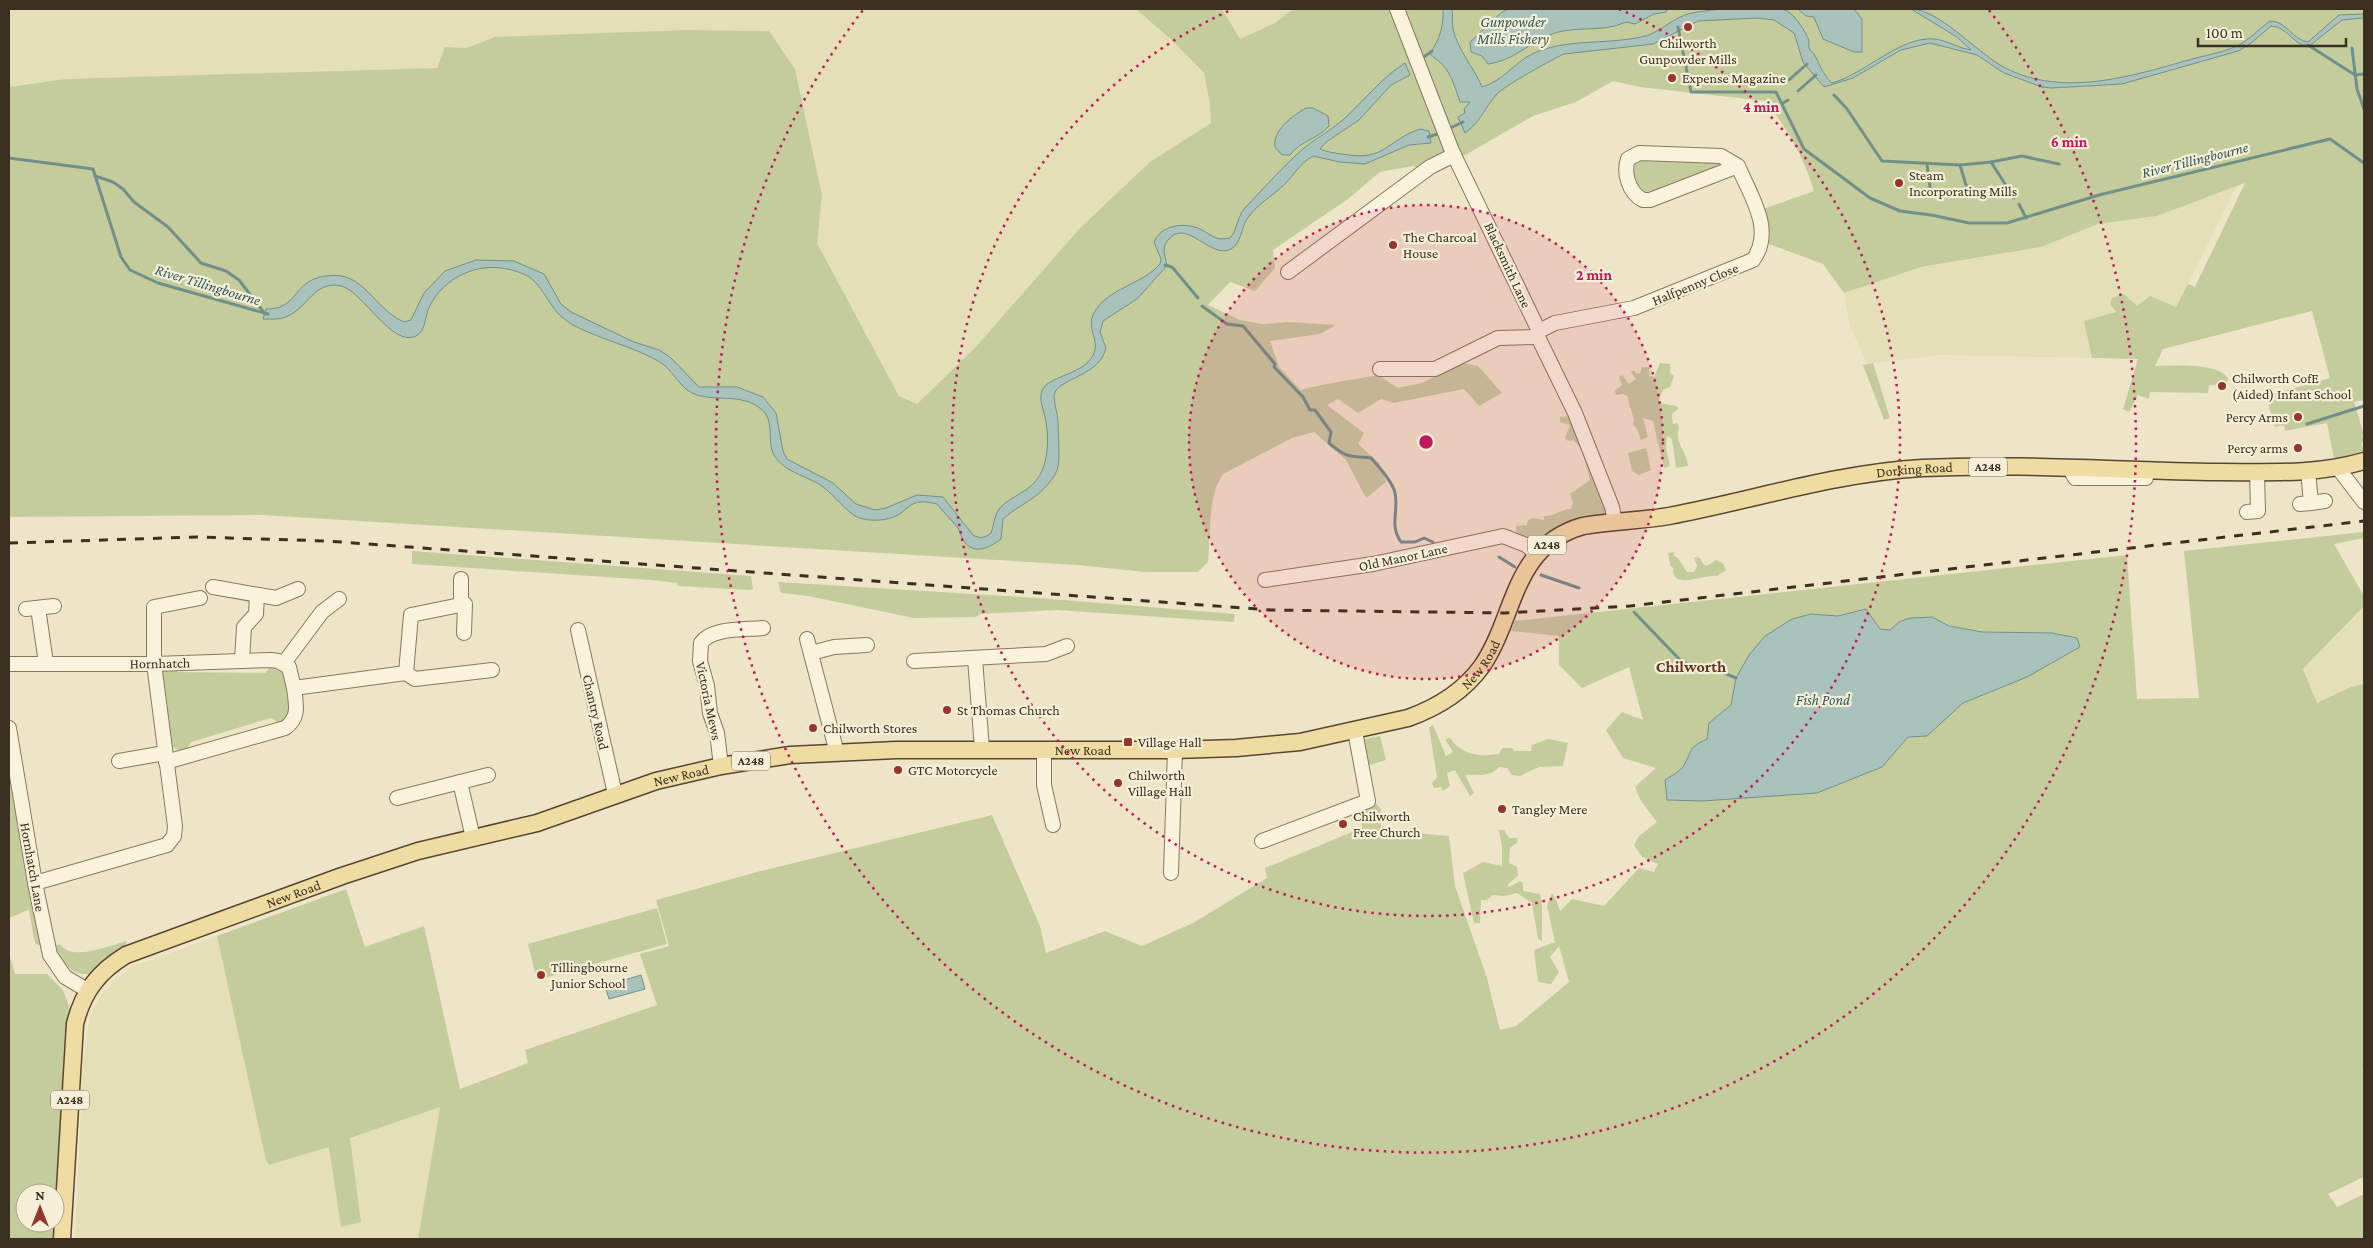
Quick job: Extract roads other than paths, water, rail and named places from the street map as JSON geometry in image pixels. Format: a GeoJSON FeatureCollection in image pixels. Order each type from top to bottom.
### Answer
{"type":"FeatureCollection","features":[{"type":"Feature","properties":{"kind":"main road","name":"Dorking Road"},"geometry":{"type":"LineString","coordinates":[[1508,607],[1522,576],[1537,554],[1553,540],[1573,528],[1670,516],[1846,478],[1884,472],[1981,467],[2070,469],[2129,474],[2308,471],[2338,468],[2364,461]]}},
{"type":"Feature","properties":{"kind":"main road","name":"New Road"},"geometry":{"type":"LineString","coordinates":[[62,1239],[75,1024],[79,1007],[95,979],[114,962],[150,944],[418,851],[537,823],[615,794],[673,777],[721,766],[790,755],[837,753],[982,749],[1044,751],[1236,748],[1300,742],[1355,731],[1424,712],[1456,693],[1482,666],[1494,643],[1508,607]]}},
{"type":"Feature","properties":{"kind":"street","name":"Blacksmith Lane"},"geometry":{"type":"LineString","coordinates":[[1397,9],[1454,155],[1576,413],[1616,522]]}},
{"type":"Feature","properties":{"kind":"street"},"geometry":{"type":"LineString","coordinates":[[1639,153],[1721,156],[1738,166],[1650,200],[1642,200],[1633,193],[1626,165],[1628,159],[1639,153]]}},
{"type":"Feature","properties":{"kind":"street"},"geometry":{"type":"LineString","coordinates":[[1288,272],[1430,166],[1454,155]]}},
{"type":"Feature","properties":{"kind":"street","name":"Halfpenny Close"},"geometry":{"type":"LineString","coordinates":[[1538,334],[1555,323],[1634,308],[1753,260],[1760,250],[1762,229],[1738,166]]}},
{"type":"Feature","properties":{"kind":"street"},"geometry":{"type":"LineString","coordinates":[[1380,369],[1436,369],[1498,338],[1538,334]]}},
{"type":"Feature","properties":{"kind":"street"},"geometry":{"type":"LineString","coordinates":[[2338,468],[2364,502]]}},
{"type":"Feature","properties":{"kind":"street"},"geometry":{"type":"LineString","coordinates":[[2308,471],[2305,503],[2326,501]]}},
{"type":"Feature","properties":{"kind":"street"},"geometry":{"type":"LineString","coordinates":[[2256,511],[2257,472]]}},
{"type":"Feature","properties":{"kind":"street"},"geometry":{"type":"LineString","coordinates":[[2129,474],[2173,478]]}},
{"type":"Feature","properties":{"kind":"street","name":"Old Manor Lane"},"geometry":{"type":"LineString","coordinates":[[1265,580],[1373,564],[1503,536],[1526,546],[1537,554]]}},
{"type":"Feature","properties":{"kind":"street"},"geometry":{"type":"LineString","coordinates":[[461,579],[461,604]]}},
{"type":"Feature","properties":{"kind":"street"},"geometry":{"type":"LineString","coordinates":[[213,588],[276,598],[298,589]]}},
{"type":"Feature","properties":{"kind":"street"},"geometry":{"type":"LineString","coordinates":[[242,660],[244,627],[256,614],[257,595]]}},
{"type":"Feature","properties":{"kind":"street"},"geometry":{"type":"LineString","coordinates":[[35,883],[167,845],[174,836],[176,826],[165,757],[154,664],[154,607],[200,598]]}},
{"type":"Feature","properties":{"kind":"street"},"geometry":{"type":"LineString","coordinates":[[119,761],[165,757],[285,728],[292,723],[296,704],[292,673],[284,663],[322,612],[340,599]]}},
{"type":"Feature","properties":{"kind":"street"},"geometry":{"type":"LineString","coordinates":[[406,673],[411,615],[465,604],[464,633]]}},
{"type":"Feature","properties":{"kind":"street"},"geometry":{"type":"LineString","coordinates":[[46,663],[32,608],[54,606]]}},
{"type":"Feature","properties":{"kind":"street","name":"Victoria Mews"},"geometry":{"type":"LineString","coordinates":[[721,766],[717,733],[710,713],[707,686],[700,661],[701,634],[740,628],[763,628]]}},
{"type":"Feature","properties":{"kind":"street","name":"Chantry Road"},"geometry":{"type":"LineString","coordinates":[[578,630],[615,794]]}},
{"type":"Feature","properties":{"kind":"street"},"geometry":{"type":"LineString","coordinates":[[807,639],[837,753]]}},
{"type":"Feature","properties":{"kind":"street"},"geometry":{"type":"LineString","coordinates":[[811,654],[834,647],[867,645]]}},
{"type":"Feature","properties":{"kind":"street"},"geometry":{"type":"LineString","coordinates":[[914,661],[1046,654],[1067,646]]}},
{"type":"Feature","properties":{"kind":"street"},"geometry":{"type":"LineString","coordinates":[[975,659],[982,749]]}},
{"type":"Feature","properties":{"kind":"street","name":"Hornhatch"},"geometry":{"type":"LineString","coordinates":[[9,664],[154,664],[242,660],[271,660],[284,663]]}},
{"type":"Feature","properties":{"kind":"street"},"geometry":{"type":"LineString","coordinates":[[294,688],[406,673],[415,679],[492,670]]}},
{"type":"Feature","properties":{"kind":"street","name":"Hornhatch Lane"},"geometry":{"type":"LineString","coordinates":[[9,728],[35,883],[50,955],[65,977],[87,990]]}},
{"type":"Feature","properties":{"kind":"street"},"geometry":{"type":"LineString","coordinates":[[1262,841],[1368,801],[1355,731]]}},
{"type":"Feature","properties":{"kind":"street"},"geometry":{"type":"LineString","coordinates":[[1172,873],[1175,750]]}},
{"type":"Feature","properties":{"kind":"street"},"geometry":{"type":"LineString","coordinates":[[1044,751],[1044,784],[1053,825]]}},
{"type":"Feature","properties":{"kind":"street"},"geometry":{"type":"LineString","coordinates":[[398,798],[488,776]]}},
{"type":"Feature","properties":{"kind":"street"},"geometry":{"type":"LineString","coordinates":[[460,782],[473,838]]}},
{"type":"Feature","properties":{"kind":"water"},"geometry":{"type":"Polygon","coordinates":[[[1767,8],[1787,11],[1803,29],[1809,41],[1809,49],[1832,83],[1857,72],[1908,43],[1934,39],[1971,50],[1957,37],[1911,9],[1922,11],[1945,23],[2000,65],[2022,75],[2045,81],[2068,83],[2116,78],[2225,51],[2250,38],[2270,21],[2281,24],[2302,41],[2308,42],[2339,15],[2364,14],[2364,18],[2342,20],[2308,47],[2281,29],[2271,26],[2250,44],[2238,51],[2122,84],[2051,88],[2042,87],[2004,73],[1977,55],[1930,43],[1901,50],[1853,78],[1824,87],[1803,62],[1794,33],[1774,20],[1758,18],[1698,21],[1653,44],[1564,54],[1501,90],[1474,125],[1465,133],[1458,117],[1465,113],[1464,109],[1470,102],[1460,102],[1448,72],[1430,53],[1441,32],[1443,9],[1452,9],[1455,37],[1482,87],[1496,81],[1532,54],[1545,49],[1572,44],[1641,37],[1653,33],[1685,15],[1720,9],[1767,8]]]}},
{"type":"Feature","properties":{"kind":"water","name":"Gunpowder Mills Fishery"},"geometry":{"type":"Polygon","coordinates":[[[1509,9],[1667,9],[1666,12],[1654,14],[1635,24],[1626,22],[1607,28],[1557,32],[1505,60],[1488,64],[1482,56],[1471,52],[1470,42],[1502,12],[1509,9]]]}},
{"type":"Feature","properties":{"kind":"water"},"geometry":{"type":"Polygon","coordinates":[[[1798,9],[1854,9],[1862,19],[1862,52],[1854,52],[1823,39],[1814,17],[1806,16],[1798,9]]]}},
{"type":"Feature","properties":{"kind":"water"},"geometry":{"type":"Polygon","coordinates":[[[1405,63],[1410,75],[1391,85],[1359,120],[1326,142],[1320,149],[1357,156],[1368,155],[1377,153],[1399,139],[1420,129],[1429,131],[1431,143],[1409,145],[1365,164],[1340,162],[1313,156],[1251,214],[1245,223],[1239,240],[1231,249],[1223,251],[1215,249],[1183,233],[1176,234],[1169,239],[1164,249],[1167,265],[1164,269],[1137,299],[1103,321],[1100,332],[1106,348],[1102,357],[1089,370],[1059,387],[1054,394],[1058,419],[1059,451],[1058,467],[1055,475],[1037,495],[1003,519],[1001,539],[982,549],[972,548],[967,545],[958,528],[937,504],[917,503],[911,505],[898,515],[884,520],[867,520],[853,515],[822,486],[788,469],[777,459],[771,448],[768,419],[761,409],[745,401],[700,396],[692,393],[658,361],[638,351],[585,331],[567,321],[555,310],[533,280],[518,272],[490,268],[478,269],[457,277],[448,283],[433,300],[419,334],[407,338],[397,334],[388,327],[350,290],[341,286],[332,285],[318,290],[295,312],[285,317],[263,319],[266,309],[283,306],[309,281],[333,275],[345,277],[356,282],[392,315],[404,322],[411,320],[424,293],[445,271],[476,260],[514,261],[544,274],[561,304],[571,312],[634,342],[659,350],[670,357],[699,387],[737,387],[763,397],[776,413],[783,451],[787,459],[833,483],[856,504],[875,510],[886,508],[917,495],[943,497],[973,535],[978,537],[987,536],[991,533],[995,517],[1000,508],[1031,486],[1043,469],[1048,442],[1041,401],[1043,389],[1051,382],[1077,370],[1088,362],[1095,349],[1091,326],[1094,313],[1107,298],[1144,277],[1160,264],[1161,259],[1154,242],[1157,236],[1168,228],[1181,225],[1195,227],[1218,238],[1230,238],[1245,208],[1281,170],[1304,148],[1344,119],[1381,82],[1405,63]]]}},
{"type":"Feature","properties":{"kind":"water"},"geometry":{"type":"Polygon","coordinates":[[[1306,108],[1313,108],[1328,116],[1329,126],[1320,134],[1299,146],[1290,155],[1282,155],[1275,147],[1275,141],[1280,129],[1306,108]]]}},
{"type":"Feature","properties":{"kind":"water","name":"Fish Pond"},"geometry":{"type":"Polygon","coordinates":[[[1866,609],[1880,629],[1890,630],[1899,622],[1910,618],[1932,617],[1949,626],[1982,632],[2052,633],[2077,638],[2080,647],[2027,677],[1963,703],[1927,736],[1908,737],[1882,767],[1817,793],[1702,801],[1667,800],[1665,780],[1683,767],[1694,747],[1707,739],[1709,723],[1731,705],[1736,678],[1749,655],[1765,636],[1792,619],[1811,614],[1838,616],[1866,609]]]}},
{"type":"Feature","properties":{"kind":"water"},"geometry":{"type":"Polygon","coordinates":[[[641,975],[645,989],[609,999],[605,986],[641,975]]]}},
{"type":"Feature","properties":{"kind":"waterway","name":"River Tillingbourne"},"geometry":{"type":"LineString","coordinates":[[1678,27],[1691,92],[1776,92],[1804,149],[1870,198],[1900,211],[1969,223],[2007,223],[2099,195],[2330,139],[2364,163]]}},
{"type":"Feature","properties":{"kind":"waterway"},"geometry":{"type":"LineString","coordinates":[[2308,45],[2355,75],[2364,74]]}},
{"type":"Feature","properties":{"kind":"waterway"},"geometry":{"type":"LineString","coordinates":[[2352,48],[2357,89],[2364,109]]}},
{"type":"Feature","properties":{"kind":"waterway","name":"River Tillingbourne"},"geometry":{"type":"LineString","coordinates":[[1421,59],[1432,51]]}},
{"type":"Feature","properties":{"kind":"waterway"},"geometry":{"type":"LineString","coordinates":[[1789,80],[1807,64]]}},
{"type":"Feature","properties":{"kind":"waterway"},"geometry":{"type":"LineString","coordinates":[[1798,91],[1816,75]]}},
{"type":"Feature","properties":{"kind":"waterway","name":"River Tillingbourne"},"geometry":{"type":"LineString","coordinates":[[1834,95],[1847,109],[1882,161],[1960,165],[1991,162],[2014,198]]}},
{"type":"Feature","properties":{"kind":"waterway"},"geometry":{"type":"LineString","coordinates":[[1783,103],[1788,100]]}},
{"type":"Feature","properties":{"kind":"waterway","name":"River Tillingbourne"},"geometry":{"type":"LineString","coordinates":[[1448,129],[1463,122]]}},
{"type":"Feature","properties":{"kind":"waterway","name":"River Tillingbourne"},"geometry":{"type":"LineString","coordinates":[[1428,137],[1440,133]]}},
{"type":"Feature","properties":{"kind":"waterway"},"geometry":{"type":"LineString","coordinates":[[1991,162],[2022,156],[2059,164]]}},
{"type":"Feature","properties":{"kind":"waterway","name":"River Tillingbourne"},"geometry":{"type":"LineString","coordinates":[[9,158],[93,169],[121,257],[130,270],[158,283],[268,314]]}},
{"type":"Feature","properties":{"kind":"waterway","name":"River Tillingbourne"},"geometry":{"type":"LineString","coordinates":[[1927,164],[1931,195]]}},
{"type":"Feature","properties":{"kind":"waterway","name":"River Tillingbourne"},"geometry":{"type":"LineString","coordinates":[[1960,165],[1969,195]]}},
{"type":"Feature","properties":{"kind":"waterway"},"geometry":{"type":"LineString","coordinates":[[95,176],[113,182],[123,189],[134,202],[168,227],[201,263],[226,271],[239,280],[265,314]]}},
{"type":"Feature","properties":{"kind":"waterway","name":"River Tillingbourne"},"geometry":{"type":"LineString","coordinates":[[2019,204],[2026,218]]}},
{"type":"Feature","properties":{"kind":"waterway"},"geometry":{"type":"LineString","coordinates":[[1165,265],[1172,267],[1198,298]]}},
{"type":"Feature","properties":{"kind":"waterway"},"geometry":{"type":"LineString","coordinates":[[1202,306],[1227,324],[1243,326],[1275,364],[1274,367],[1303,397],[1310,410],[1315,410],[1331,432],[1329,443],[1348,455],[1371,458],[1382,470],[1394,489],[1396,500],[1395,524],[1397,536],[1401,542],[1415,542],[1424,538],[1433,542]]}},
{"type":"Feature","properties":{"kind":"waterway"},"geometry":{"type":"LineString","coordinates":[[2307,424],[2364,406]]}},
{"type":"Feature","properties":{"kind":"waterway"},"geometry":{"type":"LineString","coordinates":[[1499,557],[1515,567]]}},
{"type":"Feature","properties":{"kind":"waterway"},"geometry":{"type":"LineString","coordinates":[[1541,575],[1579,588]]}},
{"type":"Feature","properties":{"kind":"waterway"},"geometry":{"type":"LineString","coordinates":[[1634,612],[1680,660],[1694,667],[1715,669],[1736,678]]}},
{"type":"Feature","properties":{"kind":"railway"},"geometry":{"type":"LineString","coordinates":[[9,543],[197,537],[327,541],[1271,610],[1506,613],[1630,606],[2364,521]]}},
{"type":"Feature","properties":{"kind":"place","name":"Chilworth Gunpowder Mills"},"geometry":{"type":"Point","coordinates":[1688,27]}},
{"type":"Feature","properties":{"kind":"place","name":"Expense Magazine"},"geometry":{"type":"Point","coordinates":[1672,78]}},
{"type":"Feature","properties":{"kind":"place","name":"Steam Incorporating Mills"},"geometry":{"type":"Point","coordinates":[1899,183]}},
{"type":"Feature","properties":{"kind":"place","name":"The Charcoal House"},"geometry":{"type":"Point","coordinates":[1393,245]}},
{"type":"Feature","properties":{"kind":"place","name":"Chilworth CofE (Aided) Infant School"},"geometry":{"type":"Point","coordinates":[2222,386]}},
{"type":"Feature","properties":{"kind":"place","name":"Percy Arms"},"geometry":{"type":"Point","coordinates":[2298,417]}},
{"type":"Feature","properties":{"kind":"place","name":"Percy arms"},"geometry":{"type":"Point","coordinates":[2298,448]}},
{"type":"Feature","properties":{"kind":"place","name":"St Thomas Church"},"geometry":{"type":"Point","coordinates":[947,710]}},
{"type":"Feature","properties":{"kind":"place","name":"Chilworth Stores"},"geometry":{"type":"Point","coordinates":[813,728]}},
{"type":"Feature","properties":{"kind":"place","name":"Village Hall"},"geometry":{"type":"Point","coordinates":[1128,742]}},
{"type":"Feature","properties":{"kind":"place","name":"GTC Motorcycle"},"geometry":{"type":"Point","coordinates":[898,770]}},
{"type":"Feature","properties":{"kind":"place","name":"Chilworth Village Hall"},"geometry":{"type":"Point","coordinates":[1118,783]}},
{"type":"Feature","properties":{"kind":"place","name":"Tangley Mere"},"geometry":{"type":"Point","coordinates":[1502,809]}},
{"type":"Feature","properties":{"kind":"place","name":"Chilworth Free Church"},"geometry":{"type":"Point","coordinates":[1343,824]}},
{"type":"Feature","properties":{"kind":"place","name":"Tillingbourne Junior School"},"geometry":{"type":"Point","coordinates":[541,975]}},
{"type":"Feature","properties":{"kind":"district","name":"Chilworth"},"geometry":{"type":"Point","coordinates":[1691,666]}}]}
